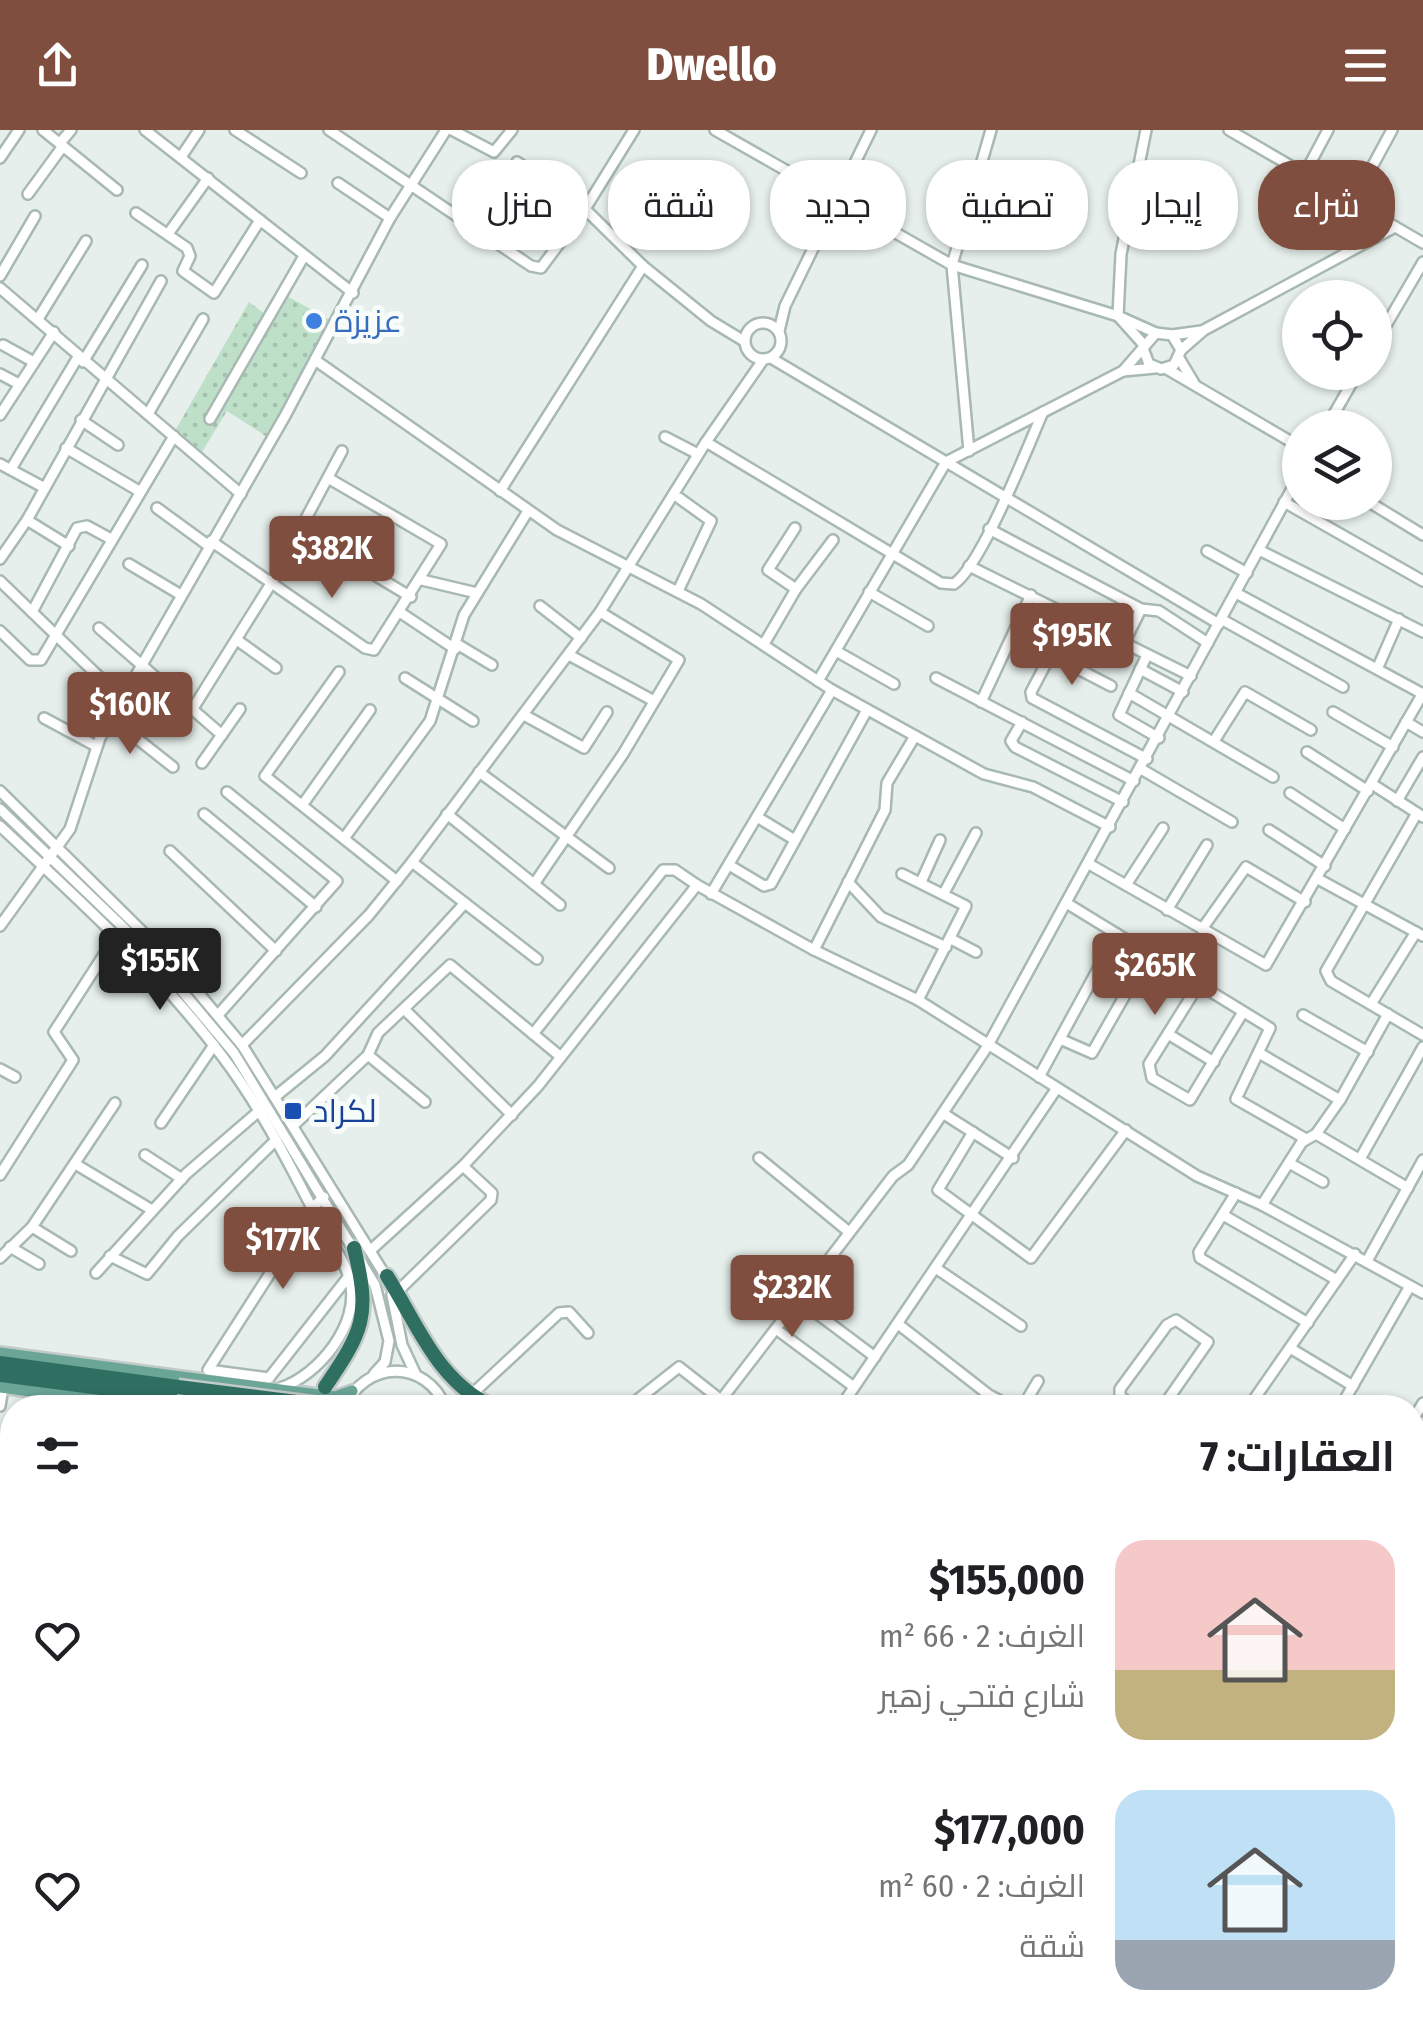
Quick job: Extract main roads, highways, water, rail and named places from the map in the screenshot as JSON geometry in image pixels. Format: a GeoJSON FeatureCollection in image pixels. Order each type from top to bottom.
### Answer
{"type":"FeatureCollection","features":[{"type":"Feature","properties":{"kind":"highway"},"geometry":{"type":"LineString","coordinates":[[324,1387],[363,1324],[365,1299],[354,1248]]}},
{"type":"Feature","properties":{"kind":"highway"},"geometry":{"type":"LineString","coordinates":[[386,1276],[437,1360],[469,1395]]}},
{"type":"Feature","properties":{"kind":"highway"},"geometry":{"type":"LineString","coordinates":[[0,1363],[191,1395]]}},
{"type":"Feature","properties":{"kind":"highway"},"geometry":{"type":"LineString","coordinates":[[1,1383],[208,1395]]}},
{"type":"Feature","properties":{"kind":"main road"},"geometry":{"type":"LineString","coordinates":[[0,1353],[327,1395]]}},
{"type":"Feature","properties":{"kind":"main road"},"geometry":{"type":"LineString","coordinates":[[1,1383],[76,1395]]}},
{"type":"Feature","properties":{"kind":"main road"},"geometry":{"type":"LineString","coordinates":[[338,1395],[352,1391]]}},
{"type":"Feature","properties":{"kind":"place","name":"عزيزة"},"geometry":{"type":"Point","coordinates":[314,321]}},
{"type":"Feature","properties":{"kind":"place","name":"لكراد"},"geometry":{"type":"Point","coordinates":[293,1111]}}]}
